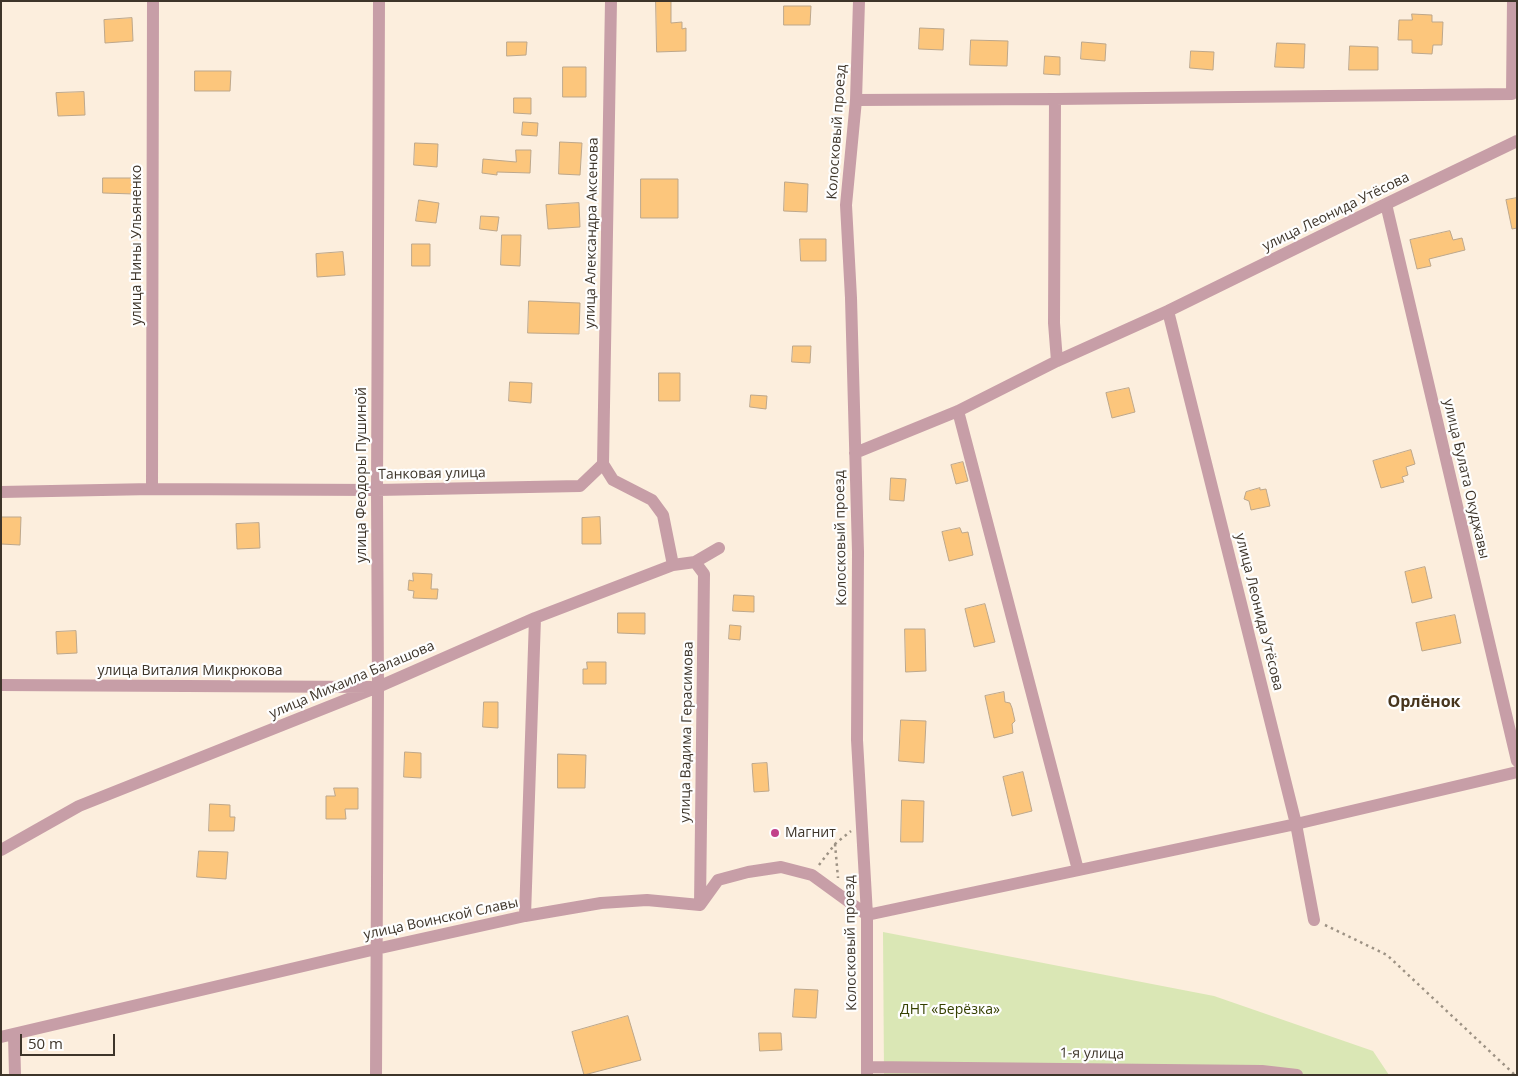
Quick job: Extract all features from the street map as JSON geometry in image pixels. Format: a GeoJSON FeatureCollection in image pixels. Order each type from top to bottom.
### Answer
{"type":"FeatureCollection","features":[{"type":"Feature","properties":{"kind":"street","name":"улица Нины Ульяненко"},"geometry":{"type":"LineString","coordinates":[[152,489],[153,1]]}},
{"type":"Feature","properties":{"kind":"street","name":"улица Феодоры Пушиной"},"geometry":{"type":"LineString","coordinates":[[376,1075],[379,1]]}},
{"type":"Feature","properties":{"kind":"street","name":"улица Александра Аксенова"},"geometry":{"type":"LineString","coordinates":[[603,464],[611,1]]}},
{"type":"Feature","properties":{"kind":"street","name":"Колосковый проезд"},"geometry":{"type":"LineString","coordinates":[[859,1],[856,100],[846,205],[851,298],[858,552],[857,740],[867,915],[867,1071]]}},
{"type":"Feature","properties":{"kind":"street"},"geometry":{"type":"LineString","coordinates":[[856,100],[1512,94],[1513,1]]}},
{"type":"Feature","properties":{"kind":"street"},"geometry":{"type":"LineString","coordinates":[[1054,99],[1054,323],[1057,361]]}},
{"type":"Feature","properties":{"kind":"street","name":"улица Леонида Утёсова"},"geometry":{"type":"LineString","coordinates":[[855,453],[958,411],[1057,361],[1168,311],[1517,141]]}},
{"type":"Feature","properties":{"kind":"street","name":"улица Булата Окуджавы"},"geometry":{"type":"LineString","coordinates":[[1386,204],[1517,761]]}},
{"type":"Feature","properties":{"kind":"street","name":"улица Леонида Утёсова"},"geometry":{"type":"LineString","coordinates":[[1168,311],[1296,824],[1314,920]]}},
{"type":"Feature","properties":{"kind":"street"},"geometry":{"type":"LineString","coordinates":[[958,411],[1078,870]]}},
{"type":"Feature","properties":{"kind":"street","name":"Танковая улица"},"geometry":{"type":"LineString","coordinates":[[1,492],[152,489],[377,490],[580,486],[603,464]]}},
{"type":"Feature","properties":{"kind":"street"},"geometry":{"type":"LineString","coordinates":[[603,464],[613,480],[652,500],[663,515],[673,565]]}},
{"type":"Feature","properties":{"kind":"street","name":"улица Михаила Балашова"},"geometry":{"type":"LineString","coordinates":[[1,850],[79,806],[378,687],[535,618],[673,565],[695,562],[718,548]]}},
{"type":"Feature","properties":{"kind":"street","name":"улица Вадима Герасимова"},"geometry":{"type":"LineString","coordinates":[[695,562],[704,574],[700,905]]}},
{"type":"Feature","properties":{"kind":"street"},"geometry":{"type":"LineString","coordinates":[[526,916],[535,618]]}},
{"type":"Feature","properties":{"kind":"street","name":"улица Виталия Микрюкова"},"geometry":{"type":"LineString","coordinates":[[1,685],[378,687]]}},
{"type":"Feature","properties":{"kind":"street"},"geometry":{"type":"LineString","coordinates":[[700,905],[718,880],[748,872],[781,867],[812,875],[867,915],[1296,824],[1517,772]]}},
{"type":"Feature","properties":{"kind":"street","name":"улица Воинской Славы"},"geometry":{"type":"LineString","coordinates":[[1,1037],[376,949],[526,916],[600,903],[647,900],[700,905]]}},
{"type":"Feature","properties":{"kind":"street"},"geometry":{"type":"LineString","coordinates":[[14,1034],[15,1075]]}},
{"type":"Feature","properties":{"kind":"street","name":"1-я улица"},"geometry":{"type":"LineString","coordinates":[[867,1071],[1262,1071],[1298,1075]]}},
{"type":"Feature","properties":{"kind":"path"},"geometry":{"type":"LineString","coordinates":[[812,875],[835,844],[862,822]]}},
{"type":"Feature","properties":{"kind":"path"},"geometry":{"type":"LineString","coordinates":[[835,844],[839,894]]}},
{"type":"Feature","properties":{"kind":"path"},"geometry":{"type":"LineString","coordinates":[[1314,920],[1387,955],[1514,1075]]}},
{"type":"Feature","properties":{"kind":"green space","name":"ДНТ «Берёзка»"},"geometry":{"type":"Polygon","coordinates":[[[883,932],[1214,996],[1373,1051],[1389,1075],[884,1075],[883,932]]]}},
{"type":"Feature","properties":{"kind":"building"},"geometry":{"type":"Polygon","coordinates":[[[656,1],[671,1],[671,23],[682,22],[682,29],[686,28],[686,51],[657,52],[656,1]]]}},
{"type":"Feature","properties":{"kind":"building"},"geometry":{"type":"Polygon","coordinates":[[[784,6],[811,6],[810,25],[784,25],[784,6]]]}},
{"type":"Feature","properties":{"kind":"building"},"geometry":{"type":"Polygon","coordinates":[[[1412,14],[1432,15],[1432,22],[1443,22],[1442,45],[1433,45],[1432,54],[1412,53],[1412,40],[1398,40],[1399,20],[1412,20],[1412,14]]]}},
{"type":"Feature","properties":{"kind":"building"},"geometry":{"type":"Polygon","coordinates":[[[132,18],[133,41],[105,43],[104,20],[132,18]]]}},
{"type":"Feature","properties":{"kind":"building"},"geometry":{"type":"Polygon","coordinates":[[[920,28],[944,29],[943,50],[919,49],[920,28]]]}},
{"type":"Feature","properties":{"kind":"building"},"geometry":{"type":"Polygon","coordinates":[[[971,40],[1008,41],[1007,66],[970,65],[971,40]]]}},
{"type":"Feature","properties":{"kind":"building"},"geometry":{"type":"Polygon","coordinates":[[[507,42],[527,42],[526,55],[507,56],[507,42]]]}},
{"type":"Feature","properties":{"kind":"building"},"geometry":{"type":"Polygon","coordinates":[[[1082,42],[1106,44],[1105,61],[1081,59],[1082,42]]]}},
{"type":"Feature","properties":{"kind":"building"},"geometry":{"type":"Polygon","coordinates":[[[1277,43],[1305,44],[1304,68],[1275,67],[1277,43]]]}},
{"type":"Feature","properties":{"kind":"building"},"geometry":{"type":"Polygon","coordinates":[[[1350,46],[1378,47],[1378,70],[1349,70],[1350,46]]]}},
{"type":"Feature","properties":{"kind":"building"},"geometry":{"type":"Polygon","coordinates":[[[1191,51],[1214,52],[1213,70],[1190,68],[1191,51]]]}},
{"type":"Feature","properties":{"kind":"building"},"geometry":{"type":"Polygon","coordinates":[[[1045,56],[1060,57],[1060,75],[1044,74],[1045,56]]]}},
{"type":"Feature","properties":{"kind":"building"},"geometry":{"type":"Polygon","coordinates":[[[563,67],[586,67],[586,97],[563,97],[563,67]]]}},
{"type":"Feature","properties":{"kind":"building"},"geometry":{"type":"Polygon","coordinates":[[[195,71],[231,71],[230,91],[195,91],[195,71]]]}},
{"type":"Feature","properties":{"kind":"building"},"geometry":{"type":"Polygon","coordinates":[[[84,92],[85,115],[58,116],[56,93],[84,92]]]}},
{"type":"Feature","properties":{"kind":"building"},"geometry":{"type":"Polygon","coordinates":[[[514,98],[531,98],[531,114],[514,113],[514,98]]]}},
{"type":"Feature","properties":{"kind":"building"},"geometry":{"type":"Polygon","coordinates":[[[523,122],[538,123],[537,136],[522,135],[523,122]]]}},
{"type":"Feature","properties":{"kind":"building"},"geometry":{"type":"Polygon","coordinates":[[[560,142],[582,143],[580,175],[559,174],[560,142]]]}},
{"type":"Feature","properties":{"kind":"building"},"geometry":{"type":"Polygon","coordinates":[[[415,143],[438,144],[437,167],[414,165],[415,143]]]}},
{"type":"Feature","properties":{"kind":"building"},"geometry":{"type":"Polygon","coordinates":[[[516,150],[531,150],[530,173],[497,172],[497,175],[482,173],[483,159],[516,162],[516,150]]]}},
{"type":"Feature","properties":{"kind":"building"},"geometry":{"type":"Polygon","coordinates":[[[103,178],[134,178],[134,194],[103,193],[103,178]]]}},
{"type":"Feature","properties":{"kind":"building"},"geometry":{"type":"Polygon","coordinates":[[[641,179],[678,179],[678,218],[641,218],[641,179]]]}},
{"type":"Feature","properties":{"kind":"building"},"geometry":{"type":"Polygon","coordinates":[[[785,182],[808,184],[807,212],[784,211],[785,182]]]}},
{"type":"Feature","properties":{"kind":"building"},"geometry":{"type":"Polygon","coordinates":[[[1517,198],[1517,228],[1512,229],[1506,200],[1517,198]]]}},
{"type":"Feature","properties":{"kind":"building"},"geometry":{"type":"Polygon","coordinates":[[[419,200],[439,203],[436,223],[416,221],[419,200]]]}},
{"type":"Feature","properties":{"kind":"building"},"geometry":{"type":"Polygon","coordinates":[[[579,203],[580,227],[548,229],[546,205],[579,203]]]}},
{"type":"Feature","properties":{"kind":"building"},"geometry":{"type":"Polygon","coordinates":[[[481,216],[499,217],[497,231],[480,229],[481,216]]]}},
{"type":"Feature","properties":{"kind":"building"},"geometry":{"type":"Polygon","coordinates":[[[1450,231],[1453,240],[1462,238],[1465,250],[1429,259],[1431,266],[1417,269],[1410,240],[1450,231]]]}},
{"type":"Feature","properties":{"kind":"building"},"geometry":{"type":"Polygon","coordinates":[[[502,235],[521,235],[520,266],[501,265],[502,235]]]}},
{"type":"Feature","properties":{"kind":"building"},"geometry":{"type":"Polygon","coordinates":[[[800,239],[826,239],[826,261],[801,261],[800,239]]]}},
{"type":"Feature","properties":{"kind":"building"},"geometry":{"type":"Polygon","coordinates":[[[412,244],[430,244],[430,266],[412,266],[412,244]]]}},
{"type":"Feature","properties":{"kind":"building"},"geometry":{"type":"Polygon","coordinates":[[[343,252],[345,275],[317,277],[316,254],[343,252]]]}},
{"type":"Feature","properties":{"kind":"building"},"geometry":{"type":"Polygon","coordinates":[[[529,301],[580,303],[579,334],[528,333],[529,301]]]}},
{"type":"Feature","properties":{"kind":"building"},"geometry":{"type":"Polygon","coordinates":[[[793,346],[811,346],[810,363],[792,362],[793,346]]]}},
{"type":"Feature","properties":{"kind":"building"},"geometry":{"type":"Polygon","coordinates":[[[659,373],[680,373],[680,401],[659,401],[659,373]]]}},
{"type":"Feature","properties":{"kind":"building"},"geometry":{"type":"Polygon","coordinates":[[[510,382],[532,383],[531,403],[509,401],[510,382]]]}},
{"type":"Feature","properties":{"kind":"building"},"geometry":{"type":"Polygon","coordinates":[[[1129,388],[1135,412],[1112,418],[1106,393],[1129,388]]]}},
{"type":"Feature","properties":{"kind":"building"},"geometry":{"type":"Polygon","coordinates":[[[751,395],[767,396],[766,409],[750,407],[751,395]]]}},
{"type":"Feature","properties":{"kind":"building"},"geometry":{"type":"Polygon","coordinates":[[[1411,450],[1415,464],[1406,467],[1408,475],[1402,477],[1404,482],[1381,488],[1373,461],[1411,450]]]}},
{"type":"Feature","properties":{"kind":"building"},"geometry":{"type":"Polygon","coordinates":[[[963,462],[968,481],[956,484],[951,465],[963,462]]]}},
{"type":"Feature","properties":{"kind":"building"},"geometry":{"type":"Polygon","coordinates":[[[891,478],[906,479],[904,501],[890,500],[891,478]]]}},
{"type":"Feature","properties":{"kind":"building"},"geometry":{"type":"Polygon","coordinates":[[[1260,488],[1260,490],[1266,489],[1270,506],[1251,510],[1249,501],[1244,499],[1246,492],[1260,488]]]}},
{"type":"Feature","properties":{"kind":"building"},"geometry":{"type":"Polygon","coordinates":[[[1,517],[21,517],[20,545],[1,544],[1,517]]]}},
{"type":"Feature","properties":{"kind":"building"},"geometry":{"type":"Polygon","coordinates":[[[600,517],[601,544],[582,544],[582,518],[600,517]]]}},
{"type":"Feature","properties":{"kind":"building"},"geometry":{"type":"Polygon","coordinates":[[[259,523],[260,548],[237,549],[236,524],[259,523]]]}},
{"type":"Feature","properties":{"kind":"building"},"geometry":{"type":"Polygon","coordinates":[[[960,528],[962,533],[968,532],[973,555],[949,561],[942,532],[960,528]]]}},
{"type":"Feature","properties":{"kind":"building"},"geometry":{"type":"Polygon","coordinates":[[[1425,567],[1432,598],[1412,603],[1405,572],[1425,567]]]}},
{"type":"Feature","properties":{"kind":"building"},"geometry":{"type":"Polygon","coordinates":[[[413,573],[432,574],[431,589],[438,589],[437,599],[413,598],[414,591],[408,590],[409,580],[413,581],[413,573]]]}},
{"type":"Feature","properties":{"kind":"building"},"geometry":{"type":"Polygon","coordinates":[[[734,595],[754,596],[754,612],[733,611],[734,595]]]}},
{"type":"Feature","properties":{"kind":"building"},"geometry":{"type":"Polygon","coordinates":[[[985,604],[995,642],[974,647],[965,609],[985,604]]]}},
{"type":"Feature","properties":{"kind":"building"},"geometry":{"type":"Polygon","coordinates":[[[618,613],[645,613],[645,634],[618,633],[618,613]]]}},
{"type":"Feature","properties":{"kind":"building"},"geometry":{"type":"Polygon","coordinates":[[[1455,615],[1461,643],[1422,651],[1416,623],[1455,615]]]}},
{"type":"Feature","properties":{"kind":"building"},"geometry":{"type":"Polygon","coordinates":[[[730,625],[741,626],[740,640],[729,639],[730,625]]]}},
{"type":"Feature","properties":{"kind":"building"},"geometry":{"type":"Polygon","coordinates":[[[905,629],[925,629],[926,671],[906,672],[905,629]]]}},
{"type":"Feature","properties":{"kind":"building"},"geometry":{"type":"Polygon","coordinates":[[[76,631],[77,653],[57,654],[56,632],[76,631]]]}},
{"type":"Feature","properties":{"kind":"building"},"geometry":{"type":"Polygon","coordinates":[[[587,662],[606,662],[606,684],[583,684],[583,669],[587,669],[587,662]]]}},
{"type":"Feature","properties":{"kind":"building"},"geometry":{"type":"Polygon","coordinates":[[[1004,692],[1005,702],[1010,703],[1015,721],[1012,724],[1013,733],[994,738],[985,696],[1004,692]]]}},
{"type":"Feature","properties":{"kind":"building"},"geometry":{"type":"Polygon","coordinates":[[[484,702],[498,702],[498,728],[483,727],[484,702]]]}},
{"type":"Feature","properties":{"kind":"building"},"geometry":{"type":"Polygon","coordinates":[[[901,720],[926,721],[924,763],[899,761],[901,720]]]}},
{"type":"Feature","properties":{"kind":"building"},"geometry":{"type":"Polygon","coordinates":[[[405,752],[421,753],[421,778],[404,777],[405,752]]]}},
{"type":"Feature","properties":{"kind":"building"},"geometry":{"type":"Polygon","coordinates":[[[558,754],[586,755],[585,788],[558,788],[558,754]]]}},
{"type":"Feature","properties":{"kind":"building"},"geometry":{"type":"Polygon","coordinates":[[[767,763],[769,791],[754,792],[752,764],[767,763]]]}},
{"type":"Feature","properties":{"kind":"building"},"geometry":{"type":"Polygon","coordinates":[[[1023,772],[1032,811],[1012,816],[1003,777],[1023,772]]]}},
{"type":"Feature","properties":{"kind":"building"},"geometry":{"type":"Polygon","coordinates":[[[334,788],[358,788],[358,809],[345,809],[346,819],[326,819],[326,796],[335,796],[334,788]]]}},
{"type":"Feature","properties":{"kind":"building"},"geometry":{"type":"Polygon","coordinates":[[[902,800],[924,801],[923,842],[901,842],[902,800]]]}},
{"type":"Feature","properties":{"kind":"building"},"geometry":{"type":"Polygon","coordinates":[[[210,804],[230,805],[230,817],[235,817],[234,831],[209,831],[210,804]]]}},
{"type":"Feature","properties":{"kind":"building"},"geometry":{"type":"Polygon","coordinates":[[[199,851],[228,852],[226,879],[197,877],[199,851]]]}},
{"type":"Feature","properties":{"kind":"building"},"geometry":{"type":"Polygon","coordinates":[[[795,989],[818,990],[816,1018],[793,1017],[795,989]]]}},
{"type":"Feature","properties":{"kind":"building"},"geometry":{"type":"Polygon","coordinates":[[[628,1016],[641,1060],[584,1075],[572,1032],[628,1016]]]}},
{"type":"Feature","properties":{"kind":"building"},"geometry":{"type":"Polygon","coordinates":[[[759,1033],[781,1033],[782,1050],[760,1051],[759,1033]]]}},
{"type":"Feature","properties":{"kind":"place","name":"Магнит"},"geometry":{"type":"Point","coordinates":[775,833]}},
{"type":"Feature","properties":{"kind":"district","name":"Орлёнок"},"geometry":{"type":"Point","coordinates":[1424,702]}}]}
